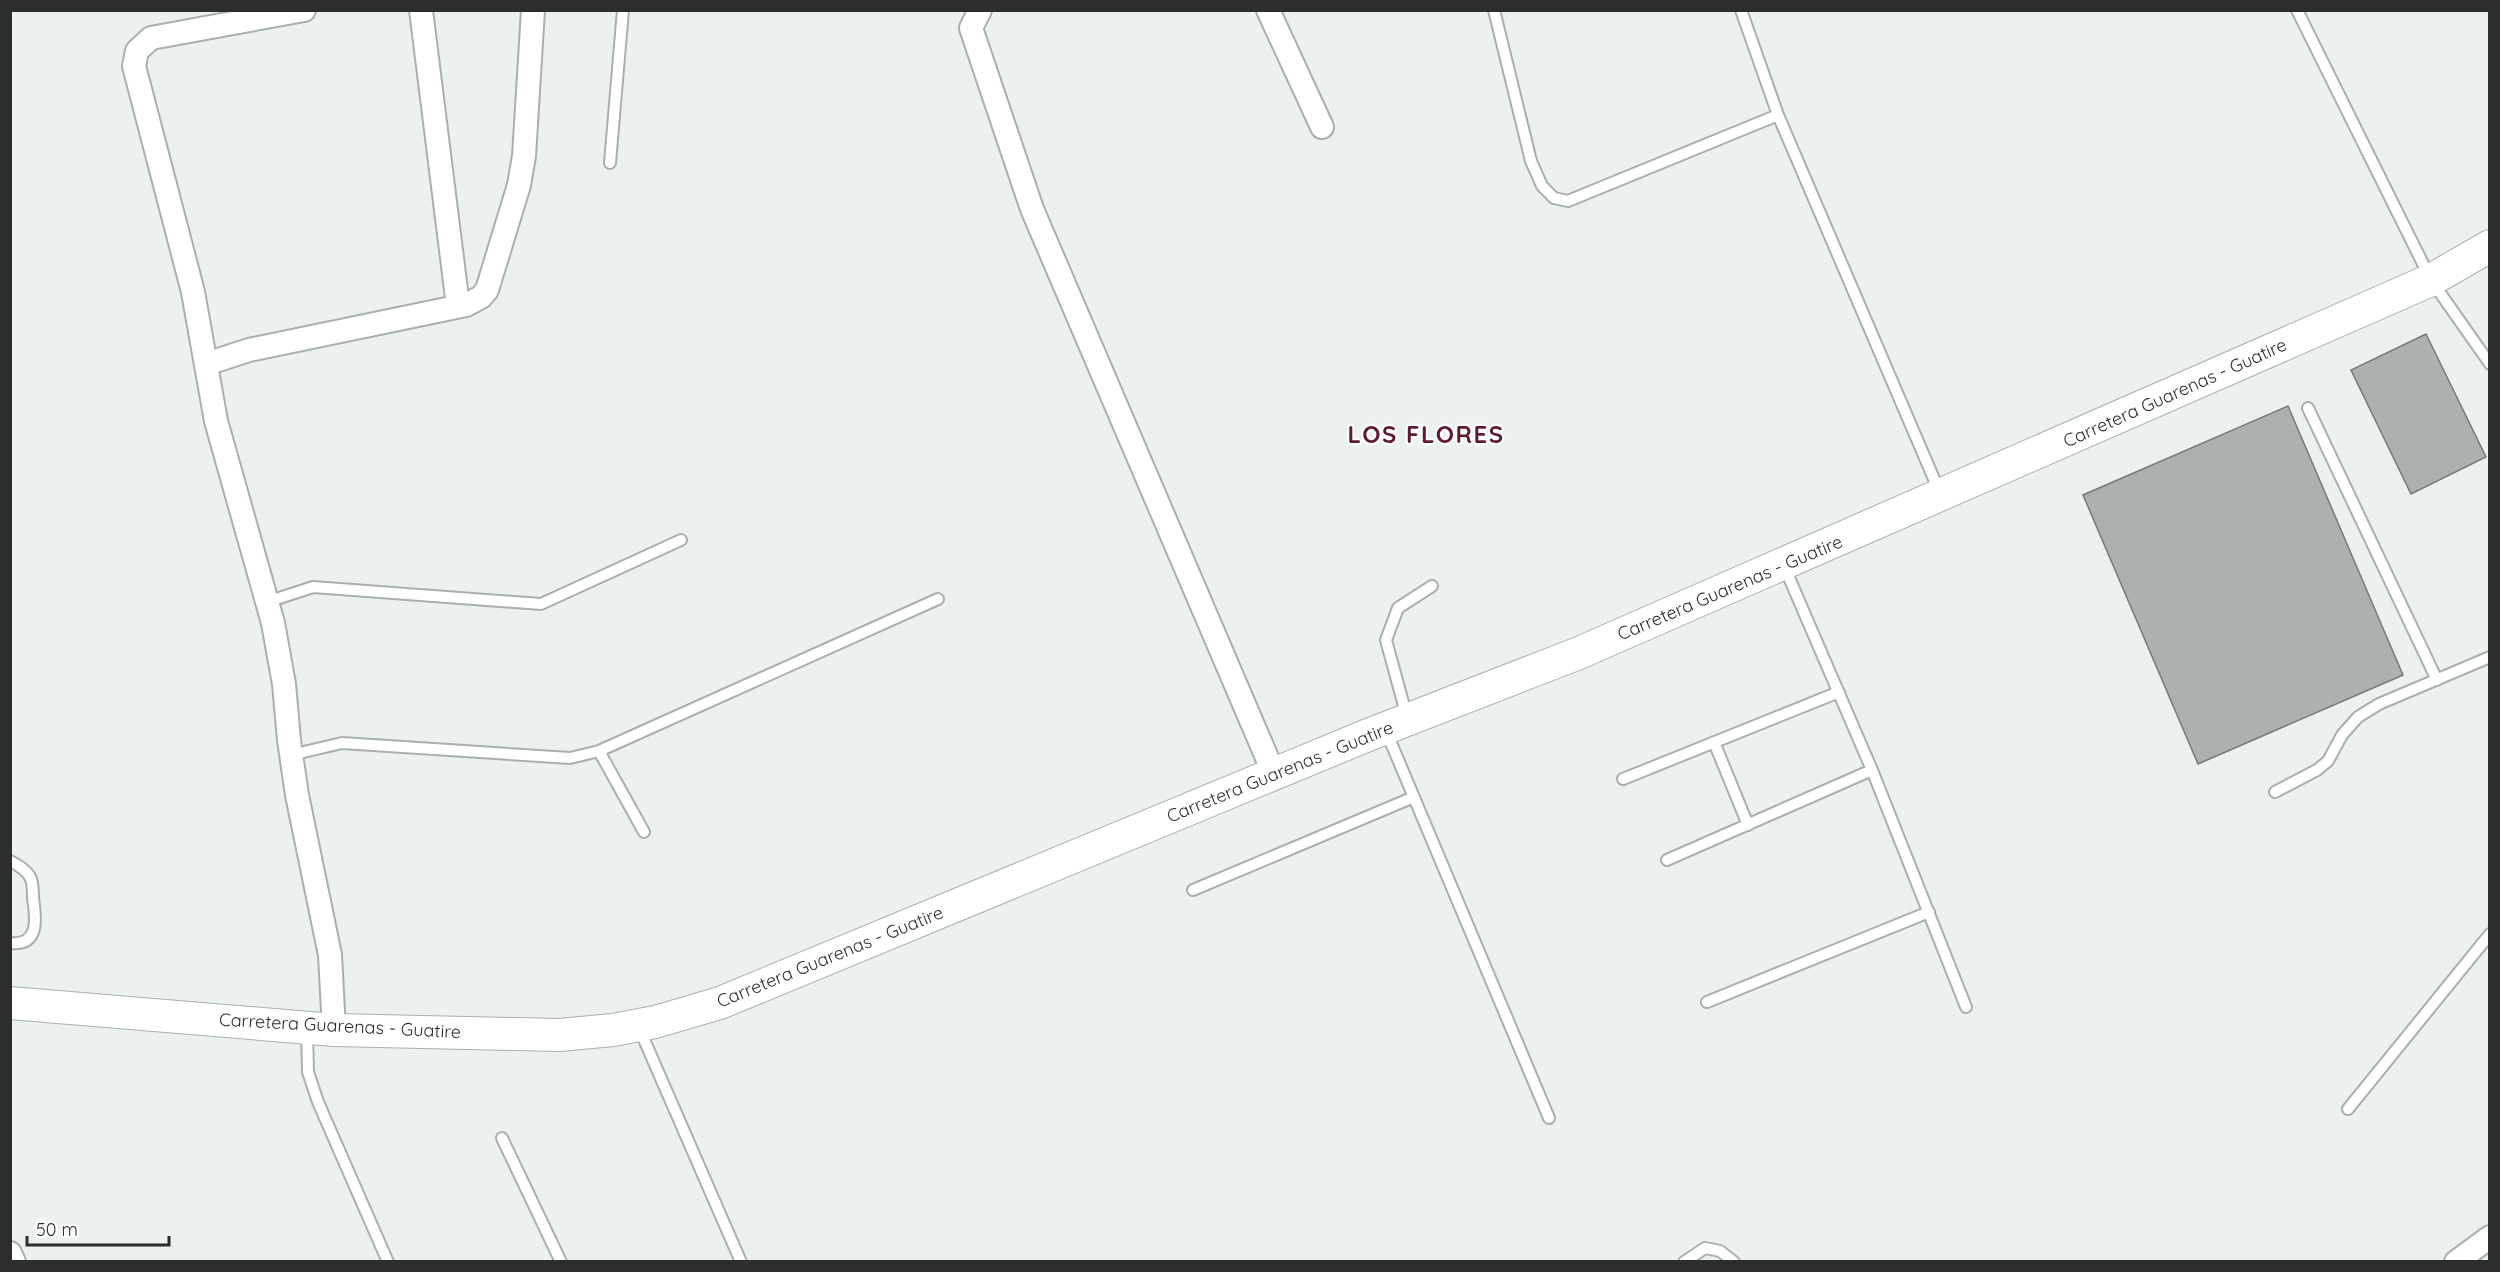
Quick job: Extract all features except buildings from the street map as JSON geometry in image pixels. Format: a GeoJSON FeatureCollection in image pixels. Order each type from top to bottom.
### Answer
{"type":"FeatureCollection","features":[{"type":"Feature","properties":{"kind":"main road","name":"Carretera Guarenas - Guatire"},"geometry":{"type":"LineString","coordinates":[[10,1003],[320,1029],[559,1035],[637,1025],[720,1003],[1396,724],[1579,653],[2431,280],[2490,246]]}},
{"type":"Feature","properties":{"kind":"street"},"geometry":{"type":"LineString","coordinates":[[304,10],[160,36],[143,44],[135,58],[134,73],[193,292],[216,421],[267,602],[284,684],[291,755],[327,936],[333,984],[320,1029]]}},
{"type":"Feature","properties":{"kind":"street"},"geometry":{"type":"LineString","coordinates":[[421,10],[458,306]]}},
{"type":"Feature","properties":{"kind":"street"},"geometry":{"type":"LineString","coordinates":[[206,364],[249,350],[473,303],[487,290],[519,185],[528,122],[533,10]]}},
{"type":"Feature","properties":{"kind":"street"},"geometry":{"type":"LineString","coordinates":[[980,10],[971,28],[1032,209],[1274,774]]}},
{"type":"Feature","properties":{"kind":"street"},"geometry":{"type":"LineString","coordinates":[[1268,10],[1322,126]]}},
{"type":"Feature","properties":{"kind":"street"},"geometry":{"type":"LineString","coordinates":[[2456,1262],[2490,1237]]}},
{"type":"Feature","properties":{"kind":"street"},"geometry":{"type":"LineString","coordinates":[[10,1253],[14,1262]]}},
{"type":"Feature","properties":{"kind":"lane"},"geometry":{"type":"LineString","coordinates":[[610,163],[623,10]]}},
{"type":"Feature","properties":{"kind":"lane"},"geometry":{"type":"LineString","coordinates":[[1494,10],[1531,161],[1542,186],[1554,198],[1568,201],[1778,115]]}},
{"type":"Feature","properties":{"kind":"lane"},"geometry":{"type":"LineString","coordinates":[[1741,10],[1778,115],[1941,496]]}},
{"type":"Feature","properties":{"kind":"lane"},"geometry":{"type":"LineString","coordinates":[[2297,10],[2431,280],[2490,364]]}},
{"type":"Feature","properties":{"kind":"lane"},"geometry":{"type":"LineString","coordinates":[[2308,408],[2437,680]]}},
{"type":"Feature","properties":{"kind":"lane"},"geometry":{"type":"LineString","coordinates":[[267,602],[313,587],[541,604],[681,540]]}},
{"type":"Feature","properties":{"kind":"lane"},"geometry":{"type":"LineString","coordinates":[[1784,565],[1872,770],[1966,1008]]}},
{"type":"Feature","properties":{"kind":"lane"},"geometry":{"type":"LineString","coordinates":[[1432,586],[1398,608],[1386,640],[1396,724],[1414,797],[1549,1118]]}},
{"type":"Feature","properties":{"kind":"lane"},"geometry":{"type":"LineString","coordinates":[[291,755],[342,743],[570,758],[599,750],[938,599]]}},
{"type":"Feature","properties":{"kind":"lane"},"geometry":{"type":"LineString","coordinates":[[2275,792],[2317,770],[2328,761],[2342,735],[2358,717],[2379,704],[2490,657]]}},
{"type":"Feature","properties":{"kind":"lane"},"geometry":{"type":"LineString","coordinates":[[1623,779],[1839,692]]}},
{"type":"Feature","properties":{"kind":"lane"},"geometry":{"type":"LineString","coordinates":[[1714,742],[1748,825]]}},
{"type":"Feature","properties":{"kind":"lane"},"geometry":{"type":"LineString","coordinates":[[599,750],[644,832]]}},
{"type":"Feature","properties":{"kind":"lane"},"geometry":{"type":"LineString","coordinates":[[1667,860],[1872,770]]}},
{"type":"Feature","properties":{"kind":"lane"},"geometry":{"type":"LineString","coordinates":[[1193,890],[1414,797]]}},
{"type":"Feature","properties":{"kind":"lane"},"geometry":{"type":"LineString","coordinates":[[10,861],[24,869],[31,879],[36,924],[26,940],[19,944],[10,944]]}},
{"type":"Feature","properties":{"kind":"lane"},"geometry":{"type":"LineString","coordinates":[[1707,1002],[1929,912]]}},
{"type":"Feature","properties":{"kind":"lane"},"geometry":{"type":"LineString","coordinates":[[2348,1109],[2490,934]]}},
{"type":"Feature","properties":{"kind":"lane"},"geometry":{"type":"LineString","coordinates":[[637,1025],[741,1262]]}},
{"type":"Feature","properties":{"kind":"lane"},"geometry":{"type":"LineString","coordinates":[[320,1029],[308,1072],[318,1102],[388,1262]]}},
{"type":"Feature","properties":{"kind":"lane"},"geometry":{"type":"LineString","coordinates":[[502,1138],[561,1262]]}},
{"type":"Feature","properties":{"kind":"lane"},"geometry":{"type":"LineString","coordinates":[[1683,1262],[1705,1248],[1720,1251],[1734,1262]]}},
{"type":"Feature","properties":{"kind":"district","name":"LOS FLORES"},"geometry":{"type":"Point","coordinates":[1426,435]}}]}
